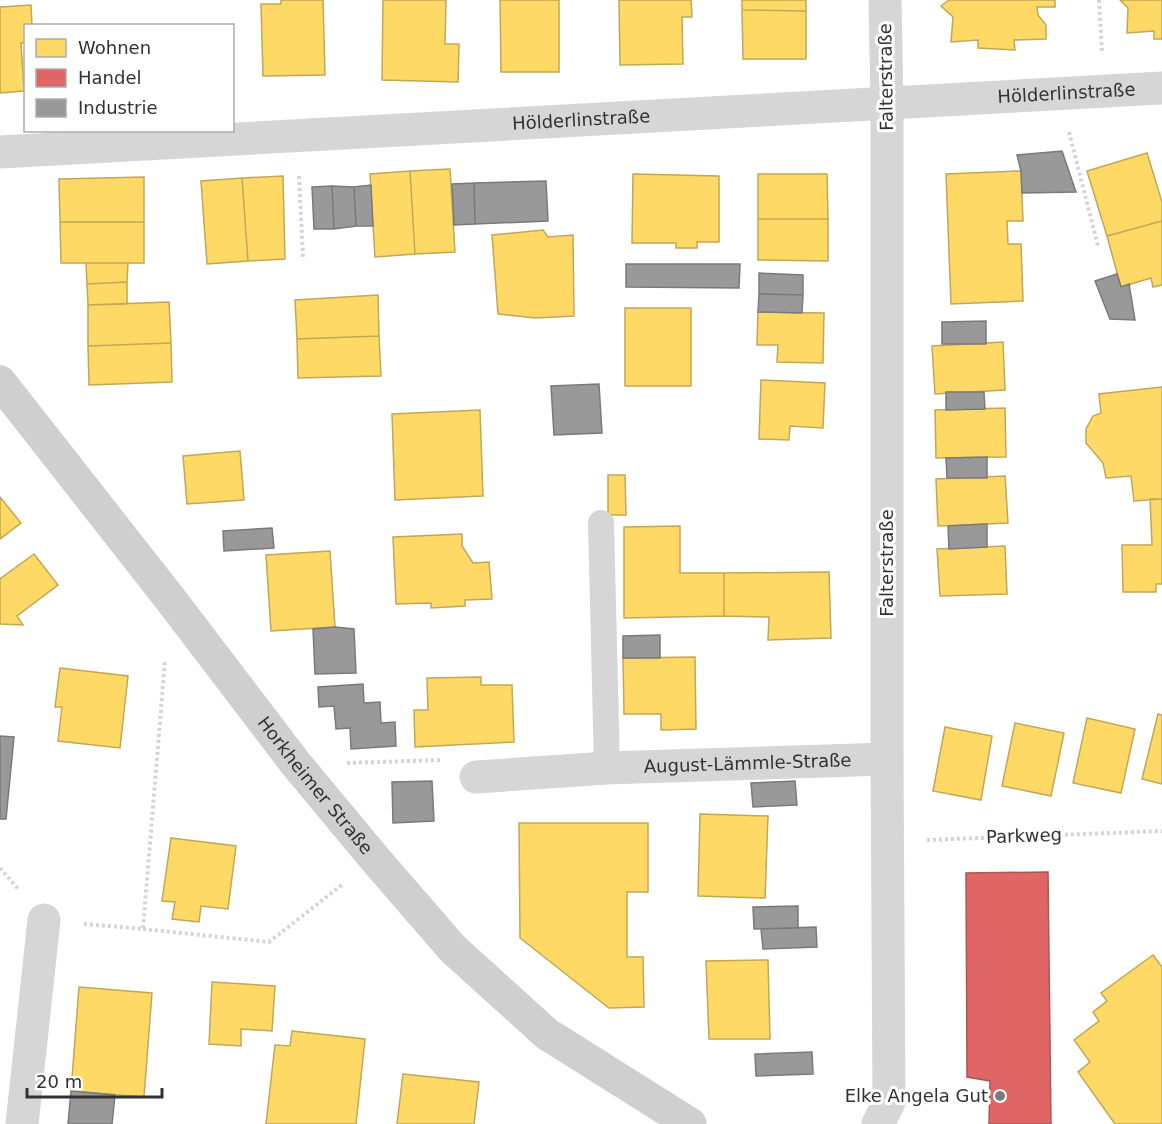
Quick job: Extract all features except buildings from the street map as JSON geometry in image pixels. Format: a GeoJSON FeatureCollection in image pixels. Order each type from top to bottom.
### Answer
{"type":"FeatureCollection","features":[{"type":"Feature","properties":{"kind":"main road","name":"Horkheimer Straße"},"geometry":{"type":"LineString","coordinates":[[0,382],[296,764],[453,949],[547,1034],[690,1124]]}},
{"type":"Feature","properties":{"kind":"street","name":"Falterstraße"},"geometry":{"type":"LineString","coordinates":[[878,1124],[889,1102],[885,0]]}},
{"type":"Feature","properties":{"kind":"street","name":"Hölderlinstraße"},"geometry":{"type":"LineString","coordinates":[[0,152],[1162,88]]}},
{"type":"Feature","properties":{"kind":"street","name":"August-Lämmle-Straße"},"geometry":{"type":"LineString","coordinates":[[476,777],[607,768],[886,759]]}},
{"type":"Feature","properties":{"kind":"street"},"geometry":{"type":"LineString","coordinates":[[22,1124],[44,920]]}},
{"type":"Feature","properties":{"kind":"lane"},"geometry":{"type":"LineString","coordinates":[[601,523],[607,768]]}},
{"type":"Feature","properties":{"kind":"path"},"geometry":{"type":"LineString","coordinates":[[1099,0],[1105,91]]}},
{"type":"Feature","properties":{"kind":"path"},"geometry":{"type":"LineString","coordinates":[[1059,93],[1098,246]]}},
{"type":"Feature","properties":{"kind":"path"},"geometry":{"type":"LineString","coordinates":[[297,136],[303,258]]}},
{"type":"Feature","properties":{"kind":"path"},"geometry":{"type":"LineString","coordinates":[[142,929],[171,600]]}},
{"type":"Feature","properties":{"kind":"path"},"geometry":{"type":"LineString","coordinates":[[296,764],[451,760],[476,777]]}},
{"type":"Feature","properties":{"kind":"path","name":"Parkweg"},"geometry":{"type":"LineString","coordinates":[[887,841],[1162,831]]}},
{"type":"Feature","properties":{"kind":"path"},"geometry":{"type":"LineString","coordinates":[[44,920],[268,942],[375,859]]}},
{"type":"Feature","properties":{"kind":"place","name":"Elke Angela Gut"},"geometry":{"type":"Point","coordinates":[1000,1096]}}]}
